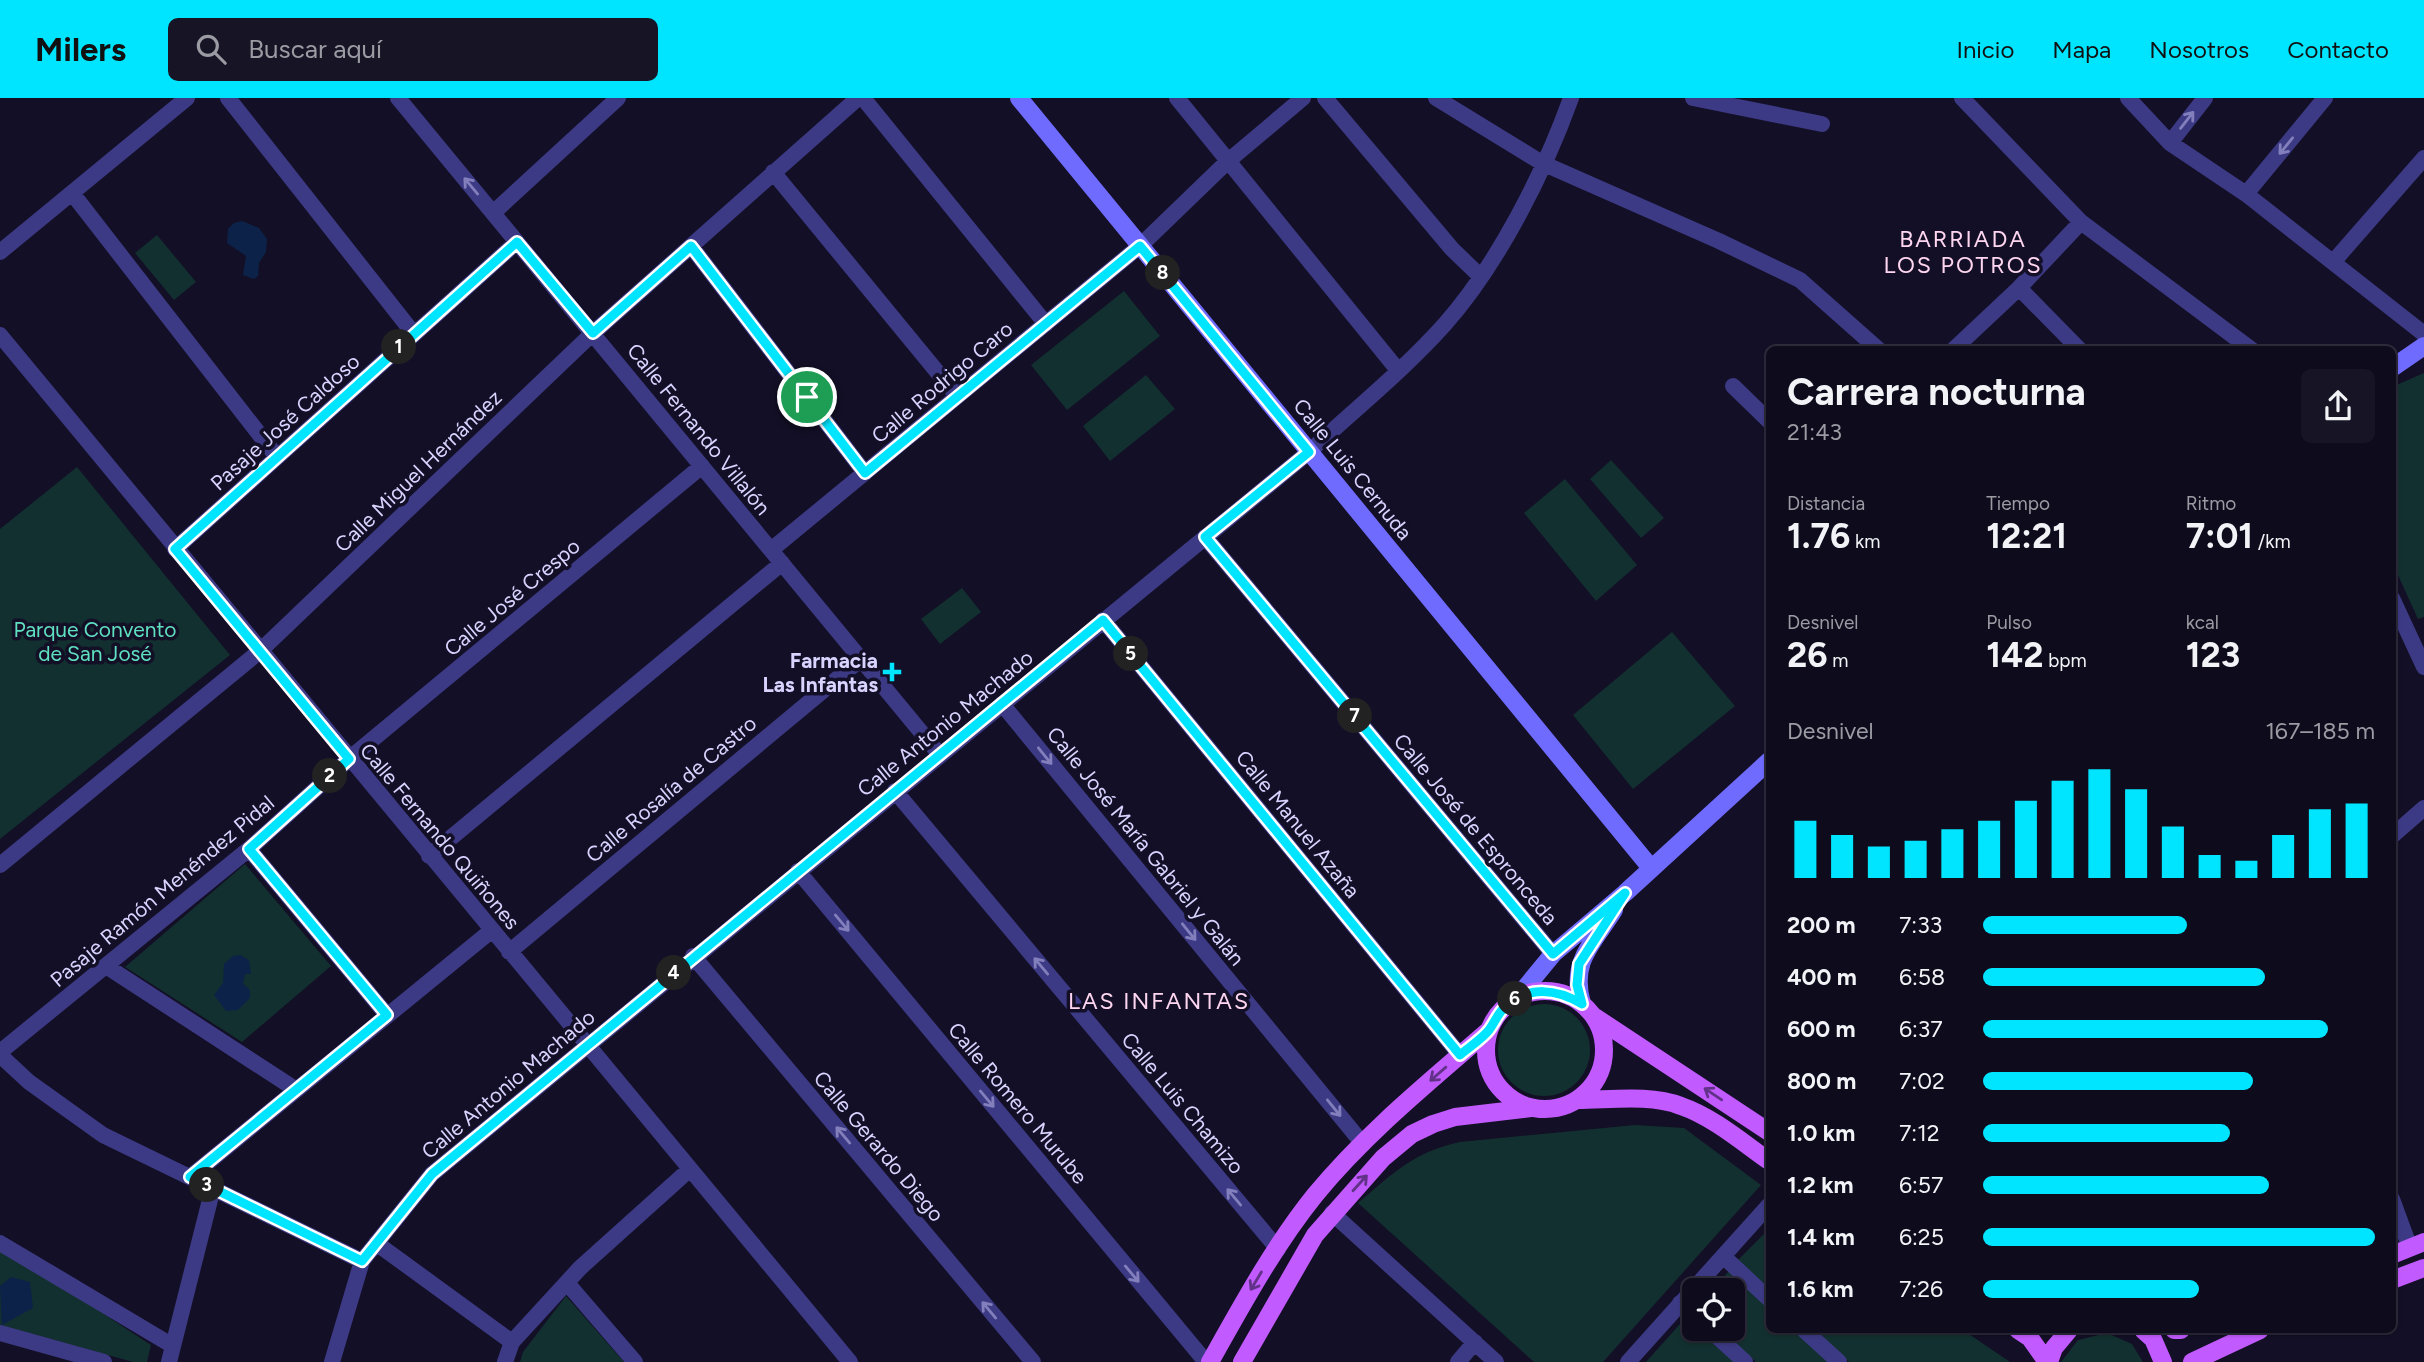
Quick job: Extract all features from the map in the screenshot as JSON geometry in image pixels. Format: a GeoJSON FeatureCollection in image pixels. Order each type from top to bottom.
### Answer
{"type":"FeatureCollection","features":[{"type":"Feature","properties":{"kind":"main road"},"geometry":{"type":"LineString","coordinates":[[1531,1108],[1513,1100],[1494,1078],[1486,1049],[1489,1030],[1495,1018],[1516,999],[1532,992],[1549,991],[1567,995],[1582,1004],[1595,1017],[1766,1130]]}},
{"type":"Feature","properties":{"kind":"main road"},"geometry":{"type":"LineString","coordinates":[[1577,1100],[1591,1087],[1601,1071],[1605,1053],[1603,1034],[1595,1017]]}},
{"type":"Feature","properties":{"kind":"main road"},"geometry":{"type":"LineString","coordinates":[[1208,1362],[1258,1277],[1315,1195],[1392,1114],[1489,1030]]}},
{"type":"Feature","properties":{"kind":"main road"},"geometry":{"type":"LineString","coordinates":[[1242,1362],[1315,1235],[1332,1213],[1382,1158],[1412,1134],[1455,1117],[1531,1108],[1555,1108],[1577,1100],[1636,1100],[1680,1105],[1710,1120],[1766,1159]]}},
{"type":"Feature","properties":{"kind":"main road"},"geometry":{"type":"LineString","coordinates":[[2396,1253],[2417,1245]]}},
{"type":"Feature","properties":{"kind":"main road"},"geometry":{"type":"LineString","coordinates":[[2396,1278],[2424,1268]]}},
{"type":"Feature","properties":{"kind":"main road"},"geometry":{"type":"LineString","coordinates":[[2022,1333],[2030,1338],[2048,1362],[2054,1348],[2066,1333]]}},
{"type":"Feature","properties":{"kind":"main road"},"geometry":{"type":"LineString","coordinates":[[2146,1333],[2153,1339],[2163,1362]]}},
{"type":"Feature","properties":{"kind":"main road"},"geometry":{"type":"LineString","coordinates":[[2192,1362],[2254,1333]]}},
{"type":"Feature","properties":{"kind":"street"},"geometry":{"type":"LineString","coordinates":[[0,253],[187,98]]}},
{"type":"Feature","properties":{"kind":"street"},"geometry":{"type":"LineString","coordinates":[[228,98],[414,334]]}},
{"type":"Feature","properties":{"kind":"street","name":"Calle Fernando Villalón"},"geometry":{"type":"LineString","coordinates":[[398,98],[940,755]]}},
{"type":"Feature","properties":{"kind":"street"},"geometry":{"type":"LineString","coordinates":[[589,98],[600,112]]}},
{"type":"Feature","properties":{"kind":"street"},"geometry":{"type":"LineString","coordinates":[[493,213],[618,98]]}},
{"type":"Feature","properties":{"kind":"street"},"geometry":{"type":"LineString","coordinates":[[860,98],[1046,324]]}},
{"type":"Feature","properties":{"kind":"street","name":"Calle Miguel Hernández"},"geometry":{"type":"LineString","coordinates":[[0,866],[260,651],[593,333],[860,98]]}},
{"type":"Feature","properties":{"kind":"street","name":"Calle Luis Cernuda"},"geometry":{"type":"LineString","coordinates":[[1019,98],[1651,868]]}},
{"type":"Feature","properties":{"kind":"street"},"geometry":{"type":"LineString","coordinates":[[1177,98],[1397,369]]}},
{"type":"Feature","properties":{"kind":"street","name":"Calle Rodrigo Caro"},"geometry":{"type":"LineString","coordinates":[[429,856],[776,556],[865,473],[1140,246],[1227,162],[1303,98]]}},
{"type":"Feature","properties":{"kind":"street"},"geometry":{"type":"LineString","coordinates":[[1325,98],[1452,248],[1481,278]]}},
{"type":"Feature","properties":{"kind":"street"},"geometry":{"type":"LineString","coordinates":[[1436,98],[1542,163],[1800,280],[1874,346]]}},
{"type":"Feature","properties":{"kind":"street","name":"Calle Antonio Machado"},"geometry":{"type":"LineString","coordinates":[[332,1362],[362,1261],[432,1174],[585,1045],[1309,452],[1444,325],[1481,278],[1514,223],[1542,163],[1555,143],[1571,98]]}},
{"type":"Feature","properties":{"kind":"street"},"geometry":{"type":"LineString","coordinates":[[1693,98],[1822,124]]}},
{"type":"Feature","properties":{"kind":"street"},"geometry":{"type":"LineString","coordinates":[[1962,98],[2081,222],[2247,346]]}},
{"type":"Feature","properties":{"kind":"street"},"geometry":{"type":"LineString","coordinates":[[2128,98],[2169,143],[2246,194],[2424,334]]}},
{"type":"Feature","properties":{"kind":"street"},"geometry":{"type":"LineString","coordinates":[[2169,143],[2205,98]]}},
{"type":"Feature","properties":{"kind":"street"},"geometry":{"type":"LineString","coordinates":[[2246,194],[2325,98]]}},
{"type":"Feature","properties":{"kind":"street"},"geometry":{"type":"LineString","coordinates":[[2334,261],[2424,158]]}},
{"type":"Feature","properties":{"kind":"street"},"geometry":{"type":"LineString","coordinates":[[773,173],[957,397]]}},
{"type":"Feature","properties":{"kind":"street"},"geometry":{"type":"LineString","coordinates":[[72,193],[277,457]]}},
{"type":"Feature","properties":{"kind":"street"},"geometry":{"type":"LineString","coordinates":[[1957,346],[2019,288],[2081,222]]}},
{"type":"Feature","properties":{"kind":"street","name":"Pasaje José Caldoso"},"geometry":{"type":"LineString","coordinates":[[175,549],[517,242]]}},
{"type":"Feature","properties":{"kind":"street"},"geometry":{"type":"LineString","coordinates":[[691,246],[865,473]]}},
{"type":"Feature","properties":{"kind":"street"},"geometry":{"type":"LineString","coordinates":[[2019,288],[2076,346]]}},
{"type":"Feature","properties":{"kind":"street","name":"Calle Fernando Quiñones"},"geometry":{"type":"LineString","coordinates":[[0,335],[850,1362]]}},
{"type":"Feature","properties":{"kind":"street"},"geometry":{"type":"LineString","coordinates":[[2396,365],[2424,346]]}},
{"type":"Feature","properties":{"kind":"street"},"geometry":{"type":"LineString","coordinates":[[1733,386],[1766,418]]}},
{"type":"Feature","properties":{"kind":"street","name":"Calle José Crespo"},"geometry":{"type":"LineString","coordinates":[[349,759],[702,466]]}},
{"type":"Feature","properties":{"kind":"street","name":"Calle José de Espronceda"},"geometry":{"type":"LineString","coordinates":[[1205,537],[1553,954]]}},
{"type":"Feature","properties":{"kind":"street"},"geometry":{"type":"LineString","coordinates":[[2396,607],[2424,667]]}},
{"type":"Feature","properties":{"kind":"street","name":"Calle Manuel Azaña"},"geometry":{"type":"LineString","coordinates":[[1103,620],[1460,1055]]}},
{"type":"Feature","properties":{"kind":"street","name":"Calle Rosalía de Castro"},"geometry":{"type":"LineString","coordinates":[[509,952],[861,659]]}},
{"type":"Feature","properties":{"kind":"street","name":"Calle José María Gabriel y Galán"},"geometry":{"type":"LineString","coordinates":[[1002,704],[1363,1144]]}},
{"type":"Feature","properties":{"kind":"street","name":"Pasaje Ramón Menéndez Pidal"},"geometry":{"type":"LineString","coordinates":[[2,1060],[106,966],[249,849],[349,759]]}},
{"type":"Feature","properties":{"kind":"street"},"geometry":{"type":"LineString","coordinates":[[1516,999],[1553,954],[1625,893],[1766,764]]}},
{"type":"Feature","properties":{"kind":"street","name":"Calle Luis Chamizo"},"geometry":{"type":"LineString","coordinates":[[895,791],[1278,1249]]}},
{"type":"Feature","properties":{"kind":"street"},"geometry":{"type":"LineString","coordinates":[[2396,832],[2424,808]]}},
{"type":"Feature","properties":{"kind":"street"},"geometry":{"type":"LineString","coordinates":[[249,849],[387,1015]]}},
{"type":"Feature","properties":{"kind":"street","name":"Calle Romero Murube"},"geometry":{"type":"LineString","coordinates":[[798,871],[1208,1362]]}},
{"type":"Feature","properties":{"kind":"street"},"geometry":{"type":"LineString","coordinates":[[1582,1004],[1577,985],[1579,964],[1625,893]]}},
{"type":"Feature","properties":{"kind":"street"},"geometry":{"type":"LineString","coordinates":[[190,1177],[491,931]]}},
{"type":"Feature","properties":{"kind":"street","name":"Calle Gerardo Diego"},"geometry":{"type":"LineString","coordinates":[[694,957],[1033,1362]]}},
{"type":"Feature","properties":{"kind":"street"},"geometry":{"type":"LineString","coordinates":[[106,966],[295,1089]]}},
{"type":"Feature","properties":{"kind":"street"},"geometry":{"type":"LineString","coordinates":[[2,1060],[103,1135],[362,1261]]}},
{"type":"Feature","properties":{"kind":"street"},"geometry":{"type":"LineString","coordinates":[[505,1362],[512,1342],[567,1283],[690,1170]]}},
{"type":"Feature","properties":{"kind":"street"},"geometry":{"type":"LineString","coordinates":[[0,1242],[171,1354],[213,1188]]}},
{"type":"Feature","properties":{"kind":"street"},"geometry":{"type":"LineString","coordinates":[[2396,1206],[2417,1245]]}},
{"type":"Feature","properties":{"kind":"street"},"geometry":{"type":"LineString","coordinates":[[1628,1362],[1766,1208]]}},
{"type":"Feature","properties":{"kind":"street"},"geometry":{"type":"LineString","coordinates":[[1332,1213],[1496,1362]]}},
{"type":"Feature","properties":{"kind":"street"},"geometry":{"type":"LineString","coordinates":[[376,1243],[512,1342]]}},
{"type":"Feature","properties":{"kind":"street"},"geometry":{"type":"LineString","coordinates":[[1723,1256],[1766,1295]]}},
{"type":"Feature","properties":{"kind":"street"},"geometry":{"type":"LineString","coordinates":[[567,1283],[635,1362]]}},
{"type":"Feature","properties":{"kind":"street"},"geometry":{"type":"LineString","coordinates":[[0,1333],[104,1362]]}},
{"type":"Feature","properties":{"kind":"street"},"geometry":{"type":"LineString","coordinates":[[1807,1333],[1839,1362]]}},
{"type":"Feature","properties":{"kind":"street"},"geometry":{"type":"LineString","coordinates":[[1722,1341],[1745,1362]]}},
{"type":"Feature","properties":{"kind":"street"},"geometry":{"type":"LineString","coordinates":[[1458,1362],[1475,1342]]}},
{"type":"Feature","properties":{"kind":"green space"},"geometry":{"type":"Polygon","coordinates":[[[157,235],[196,282],[174,300],[135,253],[157,235]]]}},
{"type":"Feature","properties":{"kind":"green space"},"geometry":{"type":"Polygon","coordinates":[[[1124,291],[1160,336],[1067,410],[1031,365],[1124,291]]]}},
{"type":"Feature","properties":{"kind":"green space"},"geometry":{"type":"Polygon","coordinates":[[[2424,373],[2424,617],[2418,619],[2396,571],[2396,385],[2424,373]]]}},
{"type":"Feature","properties":{"kind":"green space"},"geometry":{"type":"Polygon","coordinates":[[[1146,375],[1175,409],[1110,461],[1083,426],[1146,375]]]}},
{"type":"Feature","properties":{"kind":"green space"},"geometry":{"type":"Polygon","coordinates":[[[1611,460],[1664,518],[1641,538],[1590,479],[1611,460]]]}},
{"type":"Feature","properties":{"kind":"green space","name":"Parque Convento de San José"},"geometry":{"type":"Polygon","coordinates":[[[77,467],[230,655],[0,839],[0,529],[77,467]]]}},
{"type":"Feature","properties":{"kind":"green space"},"geometry":{"type":"Polygon","coordinates":[[[1565,479],[1637,565],[1596,601],[1524,513],[1565,479]]]}},
{"type":"Feature","properties":{"kind":"green space"},"geometry":{"type":"Polygon","coordinates":[[[962,588],[981,612],[940,644],[921,619],[962,588]]]}},
{"type":"Feature","properties":{"kind":"green space"},"geometry":{"type":"Polygon","coordinates":[[[1672,632],[1735,706],[1633,789],[1573,715],[1672,632]]]}},
{"type":"Feature","properties":{"kind":"green space"},"geometry":{"type":"Polygon","coordinates":[[[245,864],[331,966],[242,1042],[125,967],[245,864]]]}},
{"type":"Feature","properties":{"kind":"green space"},"geometry":{"type":"Polygon","coordinates":[[[1544,1004],[1562,1007],[1577,1017],[1587,1032],[1590,1050],[1587,1068],[1577,1083],[1562,1093],[1544,1096],[1526,1093],[1511,1083],[1501,1068],[1498,1050],[1501,1032],[1511,1017],[1526,1007],[1544,1004]]]}},
{"type":"Feature","properties":{"kind":"green space"},"geometry":{"type":"Polygon","coordinates":[[[1635,1125],[1684,1128],[1761,1185],[1603,1362],[1534,1362],[1358,1203],[1405,1165],[1444,1146],[1460,1142],[1635,1125]]]}},
{"type":"Feature","properties":{"kind":"green space"},"geometry":{"type":"Polygon","coordinates":[[[1766,1232],[1766,1286],[1738,1260],[1766,1232]]]}},
{"type":"Feature","properties":{"kind":"green space"},"geometry":{"type":"Polygon","coordinates":[[[0,1246],[151,1345],[147,1362],[133,1362],[0,1325],[0,1246]]]}},
{"type":"Feature","properties":{"kind":"green space"},"geometry":{"type":"Polygon","coordinates":[[[1730,1270],[1739,1278],[1722,1278],[1730,1270]]]}},
{"type":"Feature","properties":{"kind":"green space"},"geometry":{"type":"Polygon","coordinates":[[[1745,1283],[1766,1302],[1766,1333],[1800,1333],[1833,1362],[1756,1362],[1733,1341],[1745,1341],[1745,1283]]]}},
{"type":"Feature","properties":{"kind":"green space"},"geometry":{"type":"Polygon","coordinates":[[[566,1296],[624,1362],[520,1362],[523,1352],[566,1296]]]}},
{"type":"Feature","properties":{"kind":"green space"},"geometry":{"type":"Polygon","coordinates":[[[1682,1322],[1682,1341],[1717,1341],[1740,1362],[1646,1362],[1682,1322]]]}},
{"type":"Feature","properties":{"kind":"green space"},"geometry":{"type":"Polygon","coordinates":[[[1817,1333],[1967,1333],[2010,1362],[1849,1362],[1817,1333]]]}},
{"type":"Feature","properties":{"kind":"green space"},"geometry":{"type":"Polygon","coordinates":[[[2107,1333],[2132,1344],[2143,1362],[2061,1362],[2078,1340],[2107,1333]]]}},
{"type":"Feature","properties":{"kind":"water"},"geometry":{"type":"Polygon","coordinates":[[[242,221],[259,228],[267,239],[266,252],[259,263],[258,276],[254,279],[243,275],[246,256],[227,243],[228,229],[234,223],[242,221]]]}},
{"type":"Feature","properties":{"kind":"water"},"geometry":{"type":"Polygon","coordinates":[[[240,955],[249,960],[251,974],[245,974],[243,984],[250,990],[250,998],[238,1010],[226,1011],[214,995],[223,983],[224,964],[233,956],[240,955]]]}},
{"type":"Feature","properties":{"kind":"water"},"geometry":{"type":"Polygon","coordinates":[[[11,1277],[30,1282],[33,1308],[2,1325],[0,1286],[11,1277]]]}},
{"type":"Feature","properties":{"kind":"place","name":"Farmacia Las Infantas"},"geometry":{"type":"Point","coordinates":[892,672]}},
{"type":"Feature","properties":{"kind":"district","name":"BARRIADA LOS POTROS"},"geometry":{"type":"Point","coordinates":[1963,252]}},
{"type":"Feature","properties":{"kind":"district","name":"LAS INFANTAS"},"geometry":{"type":"Point","coordinates":[1159,1001]}},
{"type":"Feature","properties":{"kind":"route"},"geometry":{"type":"LineString","coordinates":[[517,242],[593,333],[691,246],[807,397],[865,473],[1140,246],[1309,452],[1205,537],[1553,954],[1625,893],[1579,964],[1577,985],[1582,1004],[1567,995],[1549,991],[1532,992],[1504,1007],[1489,1030],[1460,1055],[1103,620],[432,1174],[362,1261],[190,1177],[387,1015],[249,849],[349,759],[175,549],[517,242]]}}]}
